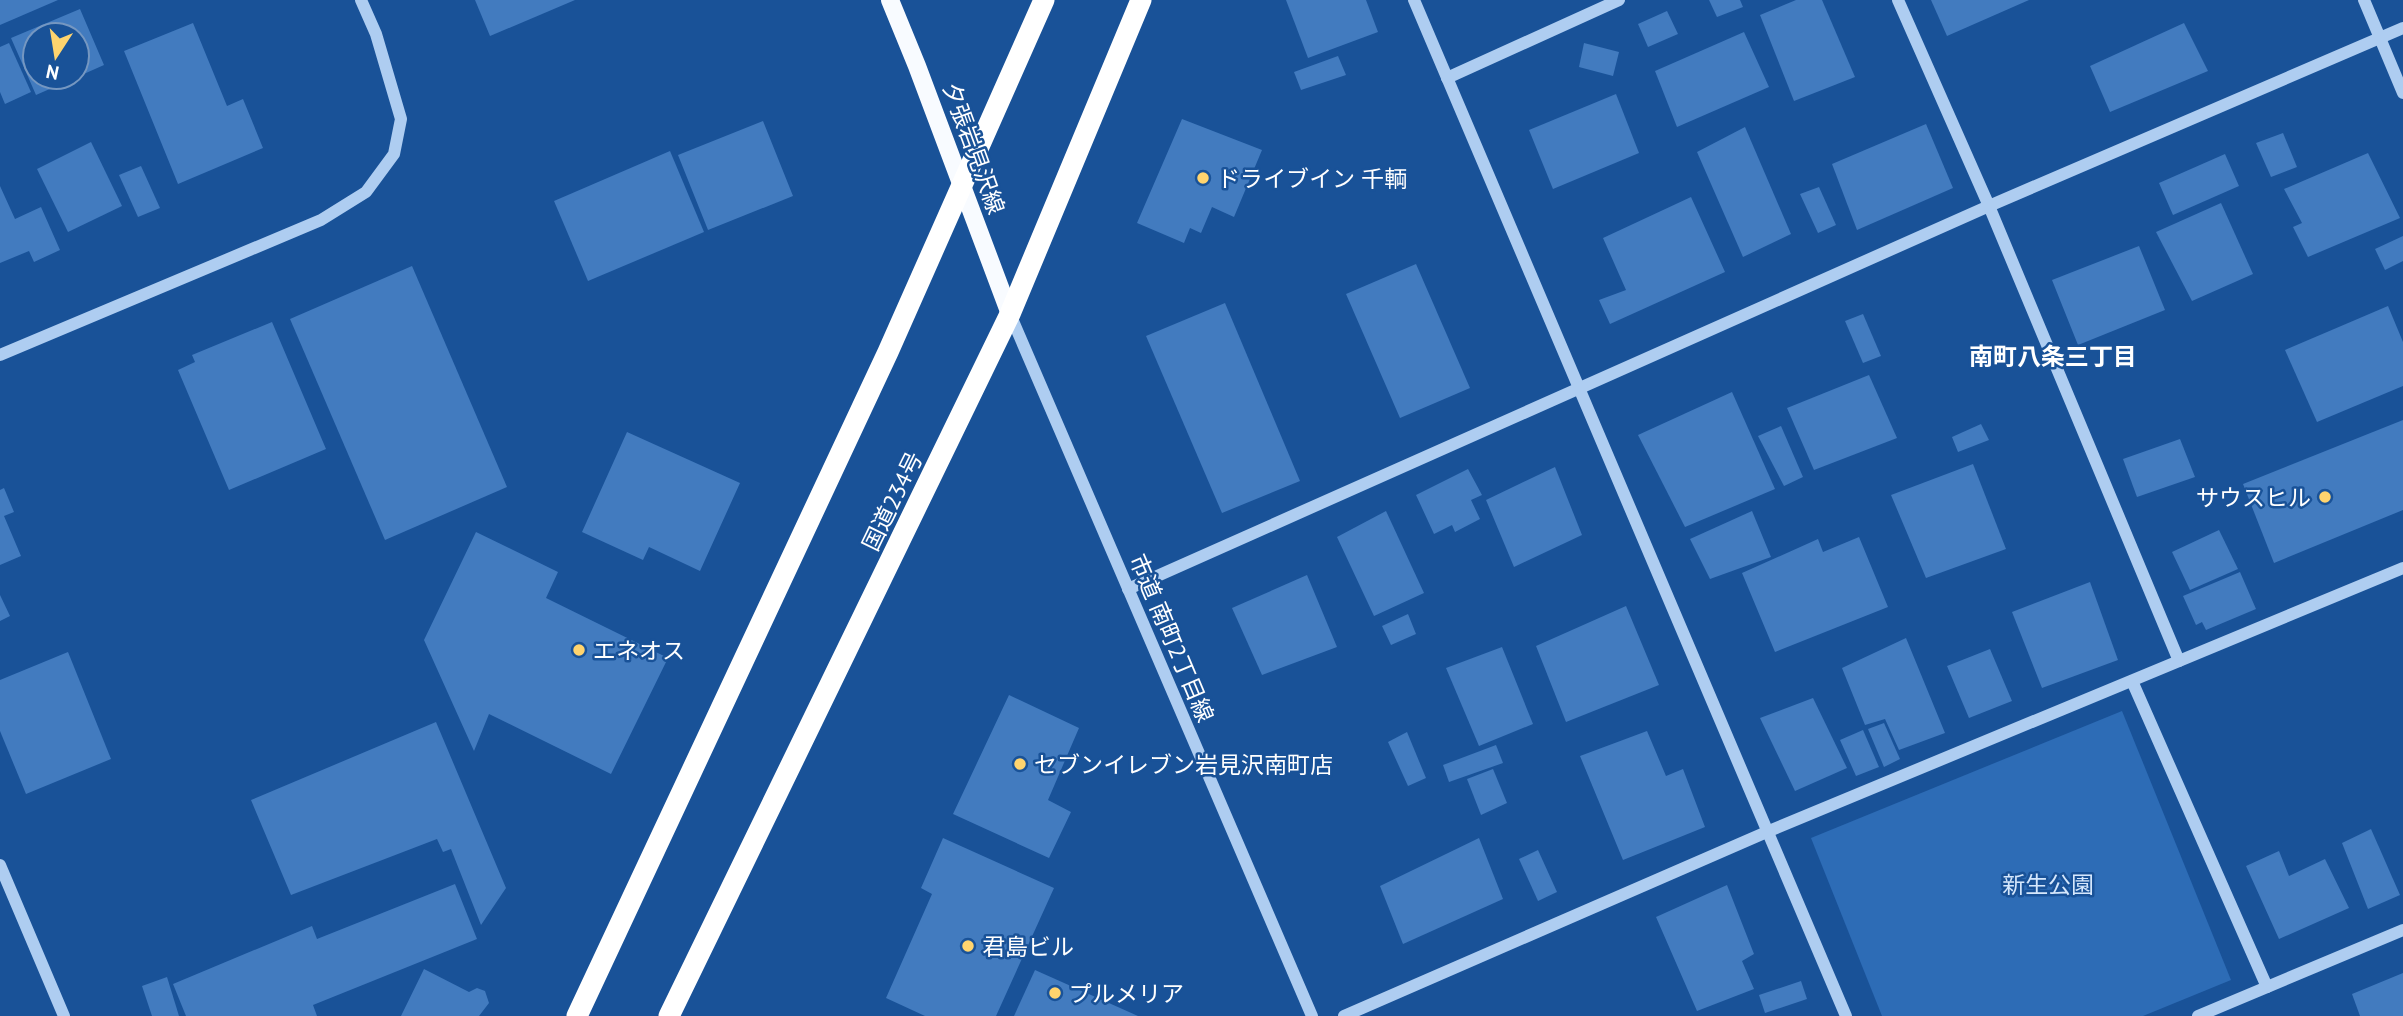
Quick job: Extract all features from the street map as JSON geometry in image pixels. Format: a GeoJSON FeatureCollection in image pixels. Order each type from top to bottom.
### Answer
{"type":"FeatureCollection","features":[{"type":"Feature","properties":{"kind":"highway"},"geometry":{"type":"LineString","coordinates":[[577,1016],[961,188],[1044,0]]}},
{"type":"Feature","properties":{"kind":"highway","name":"国道234号"},"geometry":{"type":"LineString","coordinates":[[669,1016],[1010,314],[1141,0]]}},
{"type":"Feature","properties":{"kind":"main road","name":"夕張岩見沢線"},"geometry":{"type":"LineString","coordinates":[[890,0],[1010,314]]}},
{"type":"Feature","properties":{"kind":"street"},"geometry":{"type":"LineString","coordinates":[[0,355],[321,220],[366,191],[394,154],[401,119],[376,34],[361,0]]}},
{"type":"Feature","properties":{"kind":"street"},"geometry":{"type":"LineString","coordinates":[[1415,0],[1846,1016]]}},
{"type":"Feature","properties":{"kind":"street"},"geometry":{"type":"LineString","coordinates":[[1447,78],[1619,0]]}},
{"type":"Feature","properties":{"kind":"street"},"geometry":{"type":"LineString","coordinates":[[1898,0],[1989,206],[2179,661]]}},
{"type":"Feature","properties":{"kind":"street"},"geometry":{"type":"LineString","coordinates":[[2364,0],[2403,93]]}},
{"type":"Feature","properties":{"kind":"street"},"geometry":{"type":"LineString","coordinates":[[1128,589],[1989,206],[2403,27]]}},
{"type":"Feature","properties":{"kind":"street","name":"市道 南町2丁目線"},"geometry":{"type":"LineString","coordinates":[[1010,314],[1312,1016]]}},
{"type":"Feature","properties":{"kind":"street"},"geometry":{"type":"LineString","coordinates":[[1344,1016],[1769,831],[2403,568]]}},
{"type":"Feature","properties":{"kind":"street"},"geometry":{"type":"LineString","coordinates":[[2132,681],[2267,987]]}},
{"type":"Feature","properties":{"kind":"street"},"geometry":{"type":"LineString","coordinates":[[0,865],[64,1016]]}},
{"type":"Feature","properties":{"kind":"street"},"geometry":{"type":"LineString","coordinates":[[2198,1016],[2403,930]]}},
{"type":"Feature","properties":{"kind":"green space","name":"新生公園"},"geometry":{"type":"Polygon","coordinates":[[[2122,711],[2231,980],[2143,1016],[1882,1016],[1811,838],[2122,711]]]}},
{"type":"Feature","properties":{"kind":"building"},"geometry":{"type":"Polygon","coordinates":[[[0,0],[58,0],[0,25],[0,0]]]}},
{"type":"Feature","properties":{"kind":"building"},"geometry":{"type":"Polygon","coordinates":[[[475,0],[575,0],[490,36],[475,0]]]}},
{"type":"Feature","properties":{"kind":"building"},"geometry":{"type":"Polygon","coordinates":[[[1286,0],[1366,0],[1378,32],[1308,58],[1286,0]]]}},
{"type":"Feature","properties":{"kind":"building"},"geometry":{"type":"Polygon","coordinates":[[[1709,0],[1740,0],[1743,7],[1717,17],[1709,0]]]}},
{"type":"Feature","properties":{"kind":"building"},"geometry":{"type":"Polygon","coordinates":[[[1796,0],[1822,0],[1855,77],[1794,101],[1760,15],[1796,0]]]}},
{"type":"Feature","properties":{"kind":"building"},"geometry":{"type":"Polygon","coordinates":[[[1931,0],[2029,0],[1947,36],[1931,0]]]}},
{"type":"Feature","properties":{"kind":"building"},"geometry":{"type":"Polygon","coordinates":[[[80,9],[85,21],[51,21],[80,9]]]}},
{"type":"Feature","properties":{"kind":"building"},"geometry":{"type":"Polygon","coordinates":[[[1667,11],[1678,34],[1648,47],[1638,24],[1667,11]]]}},
{"type":"Feature","properties":{"kind":"building"},"geometry":{"type":"Polygon","coordinates":[[[193,23],[227,106],[243,99],[263,148],[178,184],[124,51],[193,23]]]}},
{"type":"Feature","properties":{"kind":"building"},"geometry":{"type":"Polygon","coordinates":[[[2184,23],[2208,71],[2110,112],[2090,66],[2184,23]]]}},
{"type":"Feature","properties":{"kind":"building"},"geometry":{"type":"Polygon","coordinates":[[[1744,32],[1769,87],[1677,127],[1655,71],[1744,32]]]}},
{"type":"Feature","properties":{"kind":"building"},"geometry":{"type":"Polygon","coordinates":[[[21,34],[21,61],[11,38],[21,34]]]}},
{"type":"Feature","properties":{"kind":"building"},"geometry":{"type":"Polygon","coordinates":[[[91,35],[104,65],[91,71],[91,35]]]}},
{"type":"Feature","properties":{"kind":"building"},"geometry":{"type":"Polygon","coordinates":[[[9,43],[21,70],[21,91],[31,92],[5,104],[0,92],[0,47],[9,43]]]}},
{"type":"Feature","properties":{"kind":"building"},"geometry":{"type":"Polygon","coordinates":[[[1584,43],[1619,52],[1613,76],[1579,67],[1584,43]]]}},
{"type":"Feature","properties":{"kind":"building"},"geometry":{"type":"Polygon","coordinates":[[[1338,56],[1346,75],[1301,90],[1294,72],[1338,56]]]}},
{"type":"Feature","properties":{"kind":"building"},"geometry":{"type":"Polygon","coordinates":[[[1616,94],[1639,153],[1553,189],[1529,130],[1616,94]]]}},
{"type":"Feature","properties":{"kind":"building","name":"ドライブイン 千輌"},"geometry":{"type":"Polygon","coordinates":[[[1182,119],[1262,150],[1234,217],[1212,207],[1201,233],[1190,228],[1184,243],[1137,223],[1182,119]]]}},
{"type":"Feature","properties":{"kind":"building"},"geometry":{"type":"Polygon","coordinates":[[[763,121],[793,196],[708,230],[678,155],[763,121]]]}},
{"type":"Feature","properties":{"kind":"building"},"geometry":{"type":"Polygon","coordinates":[[[1926,124],[1953,188],[1857,230],[1832,164],[1926,124]]]}},
{"type":"Feature","properties":{"kind":"building"},"geometry":{"type":"Polygon","coordinates":[[[1745,127],[1791,234],[1743,257],[1697,152],[1745,127]]]}},
{"type":"Feature","properties":{"kind":"building"},"geometry":{"type":"Polygon","coordinates":[[[2283,133],[2297,167],[2271,177],[2256,143],[2283,133]]]}},
{"type":"Feature","properties":{"kind":"building"},"geometry":{"type":"Polygon","coordinates":[[[91,142],[122,206],[68,232],[37,169],[91,142]]]}},
{"type":"Feature","properties":{"kind":"building"},"geometry":{"type":"Polygon","coordinates":[[[670,151],[704,232],[588,281],[554,201],[670,151]]]}},
{"type":"Feature","properties":{"kind":"building"},"geometry":{"type":"Polygon","coordinates":[[[2368,153],[2400,218],[2308,257],[2293,227],[2302,223],[2284,189],[2368,153]]]}},
{"type":"Feature","properties":{"kind":"building"},"geometry":{"type":"Polygon","coordinates":[[[2225,154],[2239,186],[2173,215],[2159,183],[2225,154]]]}},
{"type":"Feature","properties":{"kind":"building"},"geometry":{"type":"Polygon","coordinates":[[[141,166],[160,208],[138,217],[119,175],[141,166]]]}},
{"type":"Feature","properties":{"kind":"building"},"geometry":{"type":"Polygon","coordinates":[[[0,186],[15,219],[41,207],[60,250],[34,262],[29,251],[0,263],[0,186]]]}},
{"type":"Feature","properties":{"kind":"building"},"geometry":{"type":"Polygon","coordinates":[[[1819,187],[1836,225],[1818,233],[1800,194],[1819,187]]]}},
{"type":"Feature","properties":{"kind":"building"},"geometry":{"type":"Polygon","coordinates":[[[1691,197],[1725,272],[1610,324],[1599,300],[1626,290],[1603,238],[1691,197]]]}},
{"type":"Feature","properties":{"kind":"building"},"geometry":{"type":"Polygon","coordinates":[[[2221,203],[2253,274],[2192,301],[2156,232],[2221,203]]]}},
{"type":"Feature","properties":{"kind":"building"},"geometry":{"type":"Polygon","coordinates":[[[2403,236],[2403,261],[2385,270],[2375,249],[2403,236]]]}},
{"type":"Feature","properties":{"kind":"building"},"geometry":{"type":"Polygon","coordinates":[[[2139,246],[2165,310],[2078,345],[2052,280],[2139,246]]]}},
{"type":"Feature","properties":{"kind":"building"},"geometry":{"type":"Polygon","coordinates":[[[1416,264],[1470,388],[1400,418],[1346,294],[1416,264]]]}},
{"type":"Feature","properties":{"kind":"building"},"geometry":{"type":"Polygon","coordinates":[[[412,266],[507,487],[385,540],[290,319],[412,266]]]}},
{"type":"Feature","properties":{"kind":"building"},"geometry":{"type":"Polygon","coordinates":[[[1225,303],[1300,481],[1222,513],[1146,336],[1225,303]]]}},
{"type":"Feature","properties":{"kind":"building"},"geometry":{"type":"Polygon","coordinates":[[[2388,306],[2403,342],[2403,386],[2317,422],[2285,350],[2388,306]]]}},
{"type":"Feature","properties":{"kind":"building"},"geometry":{"type":"Polygon","coordinates":[[[1863,314],[1881,356],[1863,363],[1845,321],[1863,314]]]}},
{"type":"Feature","properties":{"kind":"building"},"geometry":{"type":"Polygon","coordinates":[[[272,322],[326,449],[229,490],[178,370],[195,362],[192,355],[272,322]]]}},
{"type":"Feature","properties":{"kind":"building"},"geometry":{"type":"Polygon","coordinates":[[[1869,375],[1897,438],[1814,470],[1787,408],[1869,375]]]}},
{"type":"Feature","properties":{"kind":"building"},"geometry":{"type":"Polygon","coordinates":[[[1732,392],[1775,489],[1685,527],[1638,435],[1732,392]]]}},
{"type":"Feature","properties":{"kind":"building","name":"サウスヒル"},"geometry":{"type":"Polygon","coordinates":[[[2403,420],[2403,510],[2274,563],[2243,484],[2403,420]]]}},
{"type":"Feature","properties":{"kind":"building"},"geometry":{"type":"Polygon","coordinates":[[[1981,424],[1989,440],[1958,452],[1952,437],[1981,424]]]}},
{"type":"Feature","properties":{"kind":"building"},"geometry":{"type":"Polygon","coordinates":[[[1781,426],[1803,477],[1784,486],[1758,436],[1781,426]]]}},
{"type":"Feature","properties":{"kind":"building"},"geometry":{"type":"Polygon","coordinates":[[[627,432],[740,483],[700,571],[649,547],[643,560],[582,532],[627,432]]]}},
{"type":"Feature","properties":{"kind":"building"},"geometry":{"type":"Polygon","coordinates":[[[2180,439],[2195,477],[2137,497],[2123,459],[2180,439]]]}},
{"type":"Feature","properties":{"kind":"building"},"geometry":{"type":"Polygon","coordinates":[[[1973,464],[2006,549],[1926,578],[1891,495],[1973,464]]]}},
{"type":"Feature","properties":{"kind":"building"},"geometry":{"type":"Polygon","coordinates":[[[1555,467],[1582,535],[1514,567],[1486,500],[1555,467]]]}},
{"type":"Feature","properties":{"kind":"building"},"geometry":{"type":"Polygon","coordinates":[[[1468,469],[1482,495],[1471,500],[1480,519],[1455,532],[1452,525],[1434,534],[1416,495],[1468,469]]]}},
{"type":"Feature","properties":{"kind":"building"},"geometry":{"type":"Polygon","coordinates":[[[4,488],[14,512],[4,516],[21,556],[0,565],[0,490],[4,488]]]}},
{"type":"Feature","properties":{"kind":"building"},"geometry":{"type":"Polygon","coordinates":[[[1386,511],[1424,593],[1374,616],[1337,537],[1386,511]]]}},
{"type":"Feature","properties":{"kind":"building"},"geometry":{"type":"Polygon","coordinates":[[[1752,511],[1771,557],[1710,579],[1690,539],[1752,511]]]}},
{"type":"Feature","properties":{"kind":"building"},"geometry":{"type":"Polygon","coordinates":[[[2219,530],[2238,569],[2190,590],[2172,552],[2219,530]]]}},
{"type":"Feature","properties":{"kind":"building"},"geometry":{"type":"Polygon","coordinates":[[[476,532],[558,572],[546,598],[668,658],[611,774],[489,714],[474,751],[424,640],[476,532]]]}},
{"type":"Feature","properties":{"kind":"building"},"geometry":{"type":"Polygon","coordinates":[[[1859,537],[1888,607],[1775,652],[1742,573],[1818,539],[1823,552],[1859,537]]]}},
{"type":"Feature","properties":{"kind":"building"},"geometry":{"type":"Polygon","coordinates":[[[2240,572],[2256,609],[2206,630],[2202,622],[2196,625],[2183,596],[2240,572]]]}},
{"type":"Feature","properties":{"kind":"building"},"geometry":{"type":"Polygon","coordinates":[[[1307,575],[1337,647],[1262,675],[1232,608],[1307,575]]]}},
{"type":"Feature","properties":{"kind":"building"},"geometry":{"type":"Polygon","coordinates":[[[2090,582],[2118,660],[2042,688],[2012,612],[2090,582]]]}},
{"type":"Feature","properties":{"kind":"building"},"geometry":{"type":"Polygon","coordinates":[[[0,595],[10,616],[0,621],[0,595]]]}},
{"type":"Feature","properties":{"kind":"building"},"geometry":{"type":"Polygon","coordinates":[[[1626,606],[1659,685],[1566,722],[1536,646],[1626,606]]]}},
{"type":"Feature","properties":{"kind":"building"},"geometry":{"type":"Polygon","coordinates":[[[1408,614],[1416,634],[1391,645],[1382,626],[1408,614]]]}},
{"type":"Feature","properties":{"kind":"building"},"geometry":{"type":"Polygon","coordinates":[[[1906,638],[1945,733],[1899,750],[1885,719],[1865,725],[1842,668],[1906,638]]]}},
{"type":"Feature","properties":{"kind":"building"},"geometry":{"type":"Polygon","coordinates":[[[1502,647],[1533,724],[1479,746],[1446,668],[1502,647]]]}},
{"type":"Feature","properties":{"kind":"building"},"geometry":{"type":"Polygon","coordinates":[[[1990,649],[2012,701],[1969,718],[1947,666],[1990,649]]]}},
{"type":"Feature","properties":{"kind":"building"},"geometry":{"type":"Polygon","coordinates":[[[68,652],[111,759],[26,794],[0,731],[0,680],[68,652]]]}},
{"type":"Feature","properties":{"kind":"building","name":"セブンイレブン岩見沢南町店"},"geometry":{"type":"Polygon","coordinates":[[[1009,695],[1079,728],[1048,800],[1071,812],[1049,858],[953,814],[1009,695]]]}},
{"type":"Feature","properties":{"kind":"building"},"geometry":{"type":"Polygon","coordinates":[[[1813,698],[1847,768],[1795,791],[1760,718],[1813,698]]]}},
{"type":"Feature","properties":{"kind":"building"},"geometry":{"type":"Polygon","coordinates":[[[436,722],[506,888],[481,925],[451,849],[443,852],[437,839],[291,895],[251,800],[436,722]]]}},
{"type":"Feature","properties":{"kind":"building"},"geometry":{"type":"Polygon","coordinates":[[[1884,723],[1900,759],[1884,767],[1868,729],[1884,723]]]}},
{"type":"Feature","properties":{"kind":"building"},"geometry":{"type":"Polygon","coordinates":[[[1863,730],[1879,767],[1856,776],[1840,740],[1863,730]]]}},
{"type":"Feature","properties":{"kind":"building"},"geometry":{"type":"Polygon","coordinates":[[[1647,731],[1666,776],[1683,769],[1705,827],[1623,860],[1580,756],[1647,731]]]}},
{"type":"Feature","properties":{"kind":"building"},"geometry":{"type":"Polygon","coordinates":[[[1407,732],[1426,778],[1408,786],[1388,742],[1407,732]]]}},
{"type":"Feature","properties":{"kind":"building"},"geometry":{"type":"Polygon","coordinates":[[[1496,745],[1503,763],[1449,782],[1443,765],[1496,745]]]}},
{"type":"Feature","properties":{"kind":"building"},"geometry":{"type":"Polygon","coordinates":[[[1493,769],[1507,803],[1481,815],[1467,779],[1493,769]]]}},
{"type":"Feature","properties":{"kind":"building"},"geometry":{"type":"Polygon","coordinates":[[[2371,829],[2400,895],[2368,909],[2342,843],[2371,829]]]}},
{"type":"Feature","properties":{"kind":"building","name":"君島ビル"},"geometry":{"type":"Polygon","coordinates":[[[943,838],[1054,888],[996,1016],[925,1016],[886,998],[932,894],[921,888],[943,838]]]}},
{"type":"Feature","properties":{"kind":"building"},"geometry":{"type":"Polygon","coordinates":[[[1479,838],[1503,899],[1403,944],[1380,886],[1479,838]]]}},
{"type":"Feature","properties":{"kind":"building"},"geometry":{"type":"Polygon","coordinates":[[[1538,850],[1557,892],[1538,901],[1519,859],[1538,850]]]}},
{"type":"Feature","properties":{"kind":"building"},"geometry":{"type":"Polygon","coordinates":[[[2279,851],[2289,876],[2325,859],[2349,908],[2279,939],[2246,866],[2279,851]]]}},
{"type":"Feature","properties":{"kind":"building"},"geometry":{"type":"Polygon","coordinates":[[[455,884],[477,939],[313,1005],[317,1016],[186,1016],[173,984],[312,926],[317,939],[455,884]]]}},
{"type":"Feature","properties":{"kind":"building"},"geometry":{"type":"Polygon","coordinates":[[[1727,885],[1754,954],[1742,961],[1754,989],[1697,1011],[1656,917],[1727,885]]]}},
{"type":"Feature","properties":{"kind":"building"},"geometry":{"type":"Polygon","coordinates":[[[424,969],[469,992],[477,988],[485,991],[489,1003],[479,1016],[401,1016],[424,969]]]}},
{"type":"Feature","properties":{"kind":"building","name":"プルメリア"},"geometry":{"type":"Polygon","coordinates":[[[1035,970],[1138,1016],[1014,1016],[1035,970]]]}},
{"type":"Feature","properties":{"kind":"building"},"geometry":{"type":"Polygon","coordinates":[[[2403,973],[2403,1016],[2360,1016],[2352,994],[2403,973]]]}},
{"type":"Feature","properties":{"kind":"building"},"geometry":{"type":"Polygon","coordinates":[[[167,977],[179,1016],[152,1016],[142,986],[167,977]]]}},
{"type":"Feature","properties":{"kind":"building"},"geometry":{"type":"Polygon","coordinates":[[[1801,981],[1807,999],[1765,1013],[1759,995],[1801,981]]]}},
{"type":"Feature","properties":{"kind":"place","name":"ドライブイン 千輌"},"geometry":{"type":"Point","coordinates":[1203,178]}},
{"type":"Feature","properties":{"kind":"place","name":"サウスヒル"},"geometry":{"type":"Point","coordinates":[2325,497]}},
{"type":"Feature","properties":{"kind":"place","name":"エネオス"},"geometry":{"type":"Point","coordinates":[579,650]}},
{"type":"Feature","properties":{"kind":"place","name":"セブンイレブン岩見沢南町店"},"geometry":{"type":"Point","coordinates":[1020,764]}},
{"type":"Feature","properties":{"kind":"place","name":"君島ビル"},"geometry":{"type":"Point","coordinates":[968,946]}},
{"type":"Feature","properties":{"kind":"place","name":"プルメリア"},"geometry":{"type":"Point","coordinates":[1055,993]}},
{"type":"Feature","properties":{"kind":"district","name":"南町八条三丁目"},"geometry":{"type":"Point","coordinates":[2053,356]}}]}
